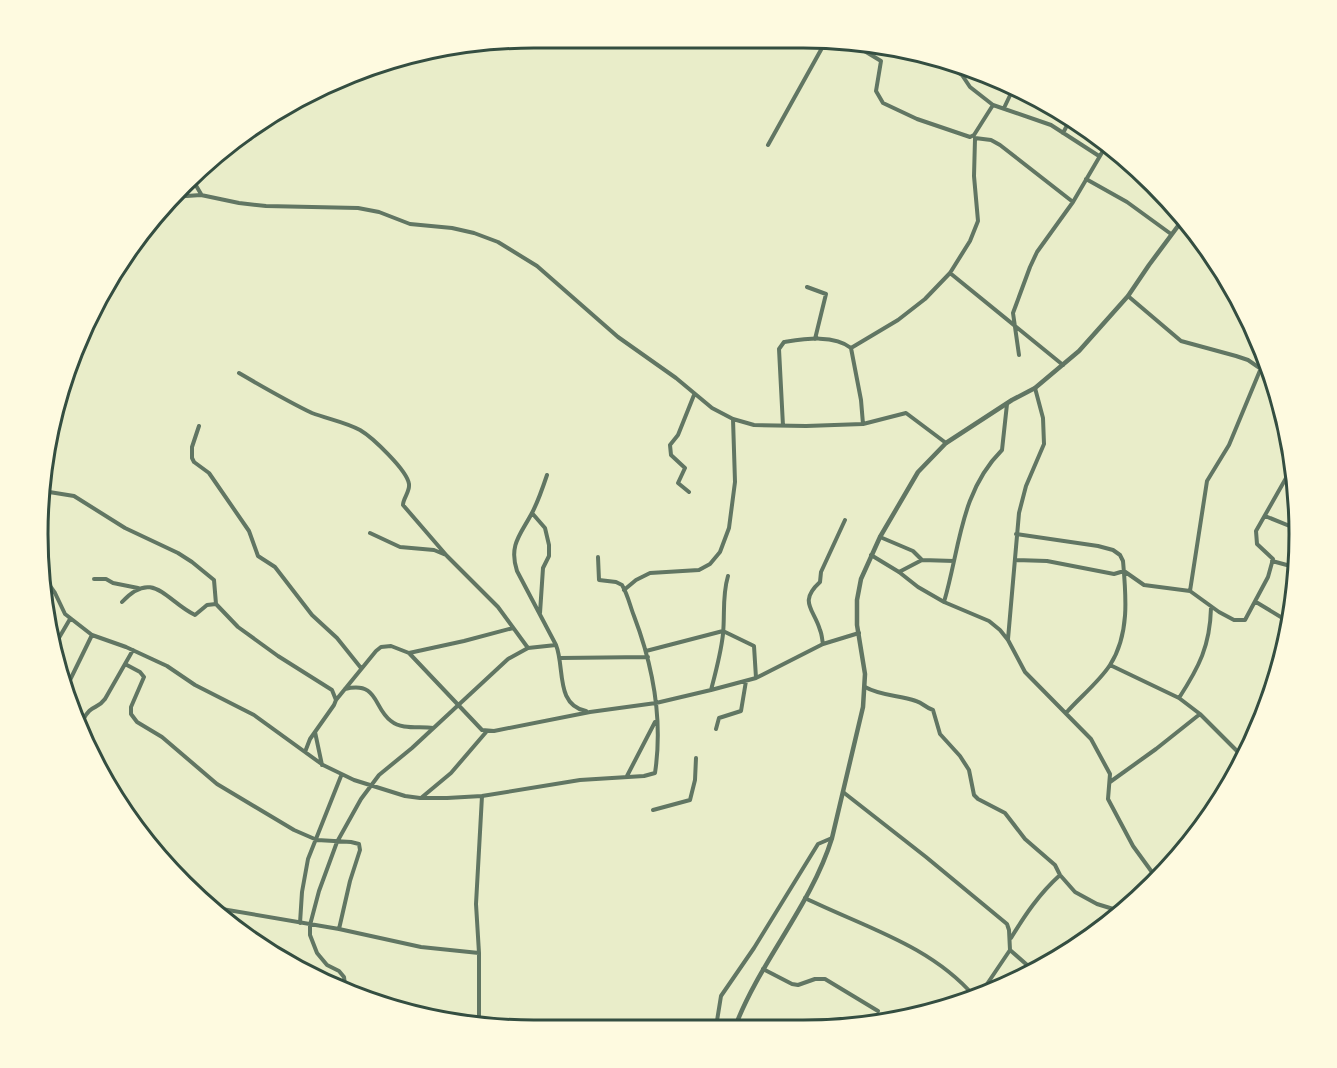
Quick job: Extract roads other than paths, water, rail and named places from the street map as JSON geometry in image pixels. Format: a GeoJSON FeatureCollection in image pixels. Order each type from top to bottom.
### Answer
{"type":"FeatureCollection","features":[{"type":"Feature","properties":{"kind":"street"},"geometry":{"type":"LineString","coordinates":[[768,146],[822,49]]}},
{"type":"Feature","properties":{"kind":"street"},"geometry":{"type":"LineString","coordinates":[[868,52],[881,60],[876,91],[884,103],[964,137],[991,140],[1000,144],[1073,202]]}},
{"type":"Feature","properties":{"kind":"street"},"geometry":{"type":"LineString","coordinates":[[962,75],[970,87],[993,105],[1034,118],[1099,156]]}},
{"type":"Feature","properties":{"kind":"street"},"geometry":{"type":"LineString","coordinates":[[1004,108],[1010,95]]}},
{"type":"Feature","properties":{"kind":"street"},"geometry":{"type":"LineString","coordinates":[[851,348],[898,320],[925,299],[950,273],[970,241],[978,221],[974,176],[974,138],[993,105]]}},
{"type":"Feature","properties":{"kind":"street"},"geometry":{"type":"LineString","coordinates":[[1063,133],[1067,126]]}},
{"type":"Feature","properties":{"kind":"street"},"geometry":{"type":"LineString","coordinates":[[1019,355],[1013,313],[1037,252],[1073,202],[1102,151]]}},
{"type":"Feature","properties":{"kind":"street"},"geometry":{"type":"LineString","coordinates":[[1086,180],[1127,202],[1171,234]]}},
{"type":"Feature","properties":{"kind":"street"},"geometry":{"type":"LineString","coordinates":[[196,185],[201,195]]}},
{"type":"Feature","properties":{"kind":"street"},"geometry":{"type":"LineString","coordinates":[[185,196],[201,195],[266,206],[358,208],[379,212],[410,224],[452,228],[474,233],[498,242],[537,266],[618,337],[676,378],[712,408],[733,419],[754,425],[863,424],[906,413],[946,443]]}},
{"type":"Feature","properties":{"kind":"street"},"geometry":{"type":"LineString","coordinates":[[738,1020],[744,1002],[805,898],[832,838],[863,707],[864,665],[857,600],[861,579],[880,537],[918,472],[946,443],[1035,388],[1063,365],[1104,326],[1178,225]]}},
{"type":"Feature","properties":{"kind":"street"},"geometry":{"type":"LineString","coordinates":[[950,273],[1063,365]]}},
{"type":"Feature","properties":{"kind":"street"},"geometry":{"type":"LineString","coordinates":[[807,287],[826,294],[815,339]]}},
{"type":"Feature","properties":{"kind":"street"},"geometry":{"type":"LineString","coordinates":[[1128,296],[1181,341],[1236,356],[1259,368]]}},
{"type":"Feature","properties":{"kind":"street"},"geometry":{"type":"LineString","coordinates":[[783,426],[779,349],[784,342],[815,339],[830,340],[851,348],[863,424]]}},
{"type":"Feature","properties":{"kind":"street"},"geometry":{"type":"LineString","coordinates":[[239,373],[305,409],[348,424],[365,434],[394,462],[408,480],[409,489],[403,506],[447,556],[498,607],[528,648]]}},
{"type":"Feature","properties":{"kind":"street"},"geometry":{"type":"LineString","coordinates":[[1190,591],[1207,481],[1229,445],[1261,374]]}},
{"type":"Feature","properties":{"kind":"street"},"geometry":{"type":"LineString","coordinates":[[1008,640],[1016,534],[1026,486],[1044,444],[1044,418],[1035,388]]}},
{"type":"Feature","properties":{"kind":"street"},"geometry":{"type":"LineString","coordinates":[[689,492],[678,483],[685,468],[671,455],[670,445],[678,435],[694,395]]}},
{"type":"Feature","properties":{"kind":"street"},"geometry":{"type":"LineString","coordinates":[[944,602],[970,496],[992,461],[1002,450],[1006,404]]}},
{"type":"Feature","properties":{"kind":"street"},"geometry":{"type":"LineString","coordinates":[[624,590],[636,580],[650,573],[699,570],[711,564],[720,552],[729,528],[735,482],[733,419]]}},
{"type":"Feature","properties":{"kind":"street"},"geometry":{"type":"LineString","coordinates":[[200,426],[192,447],[194,462],[209,473],[249,531],[258,556],[275,567],[312,615],[337,638],[362,668]]}},
{"type":"Feature","properties":{"kind":"street"},"geometry":{"type":"LineString","coordinates":[[547,475],[532,513],[517,538],[513,559],[556,645],[565,694],[571,704],[578,709],[590,712]]}},
{"type":"Feature","properties":{"kind":"street"},"geometry":{"type":"LineString","coordinates":[[1124,571],[1144,585],[1190,591],[1211,607],[1240,621],[1245,620],[1268,577],[1273,559],[1260,547],[1256,540],[1256,531],[1286,480]]}},
{"type":"Feature","properties":{"kind":"street"},"geometry":{"type":"LineString","coordinates":[[50,492],[74,496],[125,528],[161,544],[192,562],[214,580],[216,603],[252,638],[329,687],[335,693],[336,700]]}},
{"type":"Feature","properties":{"kind":"street"},"geometry":{"type":"LineString","coordinates":[[532,513],[545,528],[549,545],[549,556],[543,568],[540,613]]}},
{"type":"Feature","properties":{"kind":"street"},"geometry":{"type":"LineString","coordinates":[[1265,516],[1289,526]]}},
{"type":"Feature","properties":{"kind":"street"},"geometry":{"type":"LineString","coordinates":[[823,644],[820,629],[812,616],[810,597],[812,590],[820,582],[821,572],[844,520]]}},
{"type":"Feature","properties":{"kind":"street"},"geometry":{"type":"LineString","coordinates":[[370,532],[400,547],[434,550],[447,556]]}},
{"type":"Feature","properties":{"kind":"street"},"geometry":{"type":"LineString","coordinates":[[1016,534],[1113,550],[1120,555],[1123,561],[1125,624],[1110,665],[1066,713]]}},
{"type":"Feature","properties":{"kind":"street"},"geometry":{"type":"LineString","coordinates":[[880,537],[913,551],[922,560]]}},
{"type":"Feature","properties":{"kind":"street"},"geometry":{"type":"LineString","coordinates":[[871,555],[918,587],[944,602],[988,621],[1000,630],[1025,672],[1091,739],[1107,765],[1110,782],[1108,799],[1133,846],[1152,872]]}},
{"type":"Feature","properties":{"kind":"street"},"geometry":{"type":"LineString","coordinates":[[51,589],[70,619],[92,635],[167,666],[195,685],[254,715],[322,765],[341,776],[420,798],[483,796],[566,782],[644,776],[655,773],[657,718],[648,657],[624,590],[616,582],[599,580],[598,557]]}},
{"type":"Feature","properties":{"kind":"street"},"geometry":{"type":"LineString","coordinates":[[899,572],[922,560],[954,561]]}},
{"type":"Feature","properties":{"kind":"street"},"geometry":{"type":"LineString","coordinates":[[1015,560],[1047,561],[1114,574],[1124,571]]}},
{"type":"Feature","properties":{"kind":"street"},"geometry":{"type":"LineString","coordinates":[[1272,561],[1288,565]]}},
{"type":"Feature","properties":{"kind":"street"},"geometry":{"type":"LineString","coordinates":[[711,690],[720,654],[723,603],[728,576]]}},
{"type":"Feature","properties":{"kind":"street"},"geometry":{"type":"LineString","coordinates":[[94,579],[106,579],[113,583],[138,588],[154,587],[195,615],[207,605],[216,603]]}},
{"type":"Feature","properties":{"kind":"street"},"geometry":{"type":"LineString","coordinates":[[122,602],[138,588]]}},
{"type":"Feature","properties":{"kind":"street"},"geometry":{"type":"LineString","coordinates":[[1256,602],[1282,618]]}},
{"type":"Feature","properties":{"kind":"street"},"geometry":{"type":"LineString","coordinates":[[1179,698],[1199,666],[1209,631],[1211,607]]}},
{"type":"Feature","properties":{"kind":"street"},"geometry":{"type":"LineString","coordinates":[[59,637],[70,619]]}},
{"type":"Feature","properties":{"kind":"street"},"geometry":{"type":"LineString","coordinates":[[409,653],[513,628]]}},
{"type":"Feature","properties":{"kind":"street"},"geometry":{"type":"LineString","coordinates":[[646,651],[723,631],[754,646],[756,678]]}},
{"type":"Feature","properties":{"kind":"street"},"geometry":{"type":"LineString","coordinates":[[305,752],[336,700],[362,668],[385,645],[409,653],[483,730],[502,730],[590,712],[656,703],[746,681],[823,644],[859,633]]}},
{"type":"Feature","properties":{"kind":"street"},"geometry":{"type":"LineString","coordinates":[[71,679],[92,635]]}},
{"type":"Feature","properties":{"kind":"street"},"geometry":{"type":"LineString","coordinates":[[345,981],[344,977],[327,965],[312,944],[310,925],[319,891],[337,842],[370,785],[387,767],[434,728],[508,659],[528,648],[556,645]]}},
{"type":"Feature","properties":{"kind":"street"},"geometry":{"type":"LineString","coordinates":[[84,718],[90,708],[101,704],[105,699],[133,650]]}},
{"type":"Feature","properties":{"kind":"street"},"geometry":{"type":"LineString","coordinates":[[560,658],[648,657]]}},
{"type":"Feature","properties":{"kind":"street"},"geometry":{"type":"LineString","coordinates":[[125,664],[144,676],[131,707],[131,714],[137,722],[162,737],[217,784],[294,830],[317,840],[356,843],[360,846],[339,929]]}},
{"type":"Feature","properties":{"kind":"street"},"geometry":{"type":"LineString","coordinates":[[1110,665],[1179,698],[1200,714],[1238,752]]}},
{"type":"Feature","properties":{"kind":"street"},"geometry":{"type":"LineString","coordinates":[[716,729],[719,718],[741,711],[746,681]]}},
{"type":"Feature","properties":{"kind":"street"},"geometry":{"type":"LineString","coordinates":[[865,687],[873,692],[915,701],[933,710],[940,734],[969,770],[974,795],[1005,813],[1025,839],[1055,865],[1068,886],[1084,897],[1113,908]]}},
{"type":"Feature","properties":{"kind":"street"},"geometry":{"type":"LineString","coordinates":[[345,689],[364,688],[393,723],[434,728]]}},
{"type":"Feature","properties":{"kind":"street"},"geometry":{"type":"LineString","coordinates":[[1110,782],[1200,714]]}},
{"type":"Feature","properties":{"kind":"street"},"geometry":{"type":"LineString","coordinates":[[627,776],[657,718]]}},
{"type":"Feature","properties":{"kind":"street"},"geometry":{"type":"LineString","coordinates":[[420,798],[451,773],[487,730]]}},
{"type":"Feature","properties":{"kind":"street"},"geometry":{"type":"LineString","coordinates":[[315,732],[322,765]]}},
{"type":"Feature","properties":{"kind":"street"},"geometry":{"type":"LineString","coordinates":[[653,810],[690,800],[695,780],[696,758]]}},
{"type":"Feature","properties":{"kind":"street"},"geometry":{"type":"LineString","coordinates":[[300,923],[304,877],[308,860],[341,776]]}},
{"type":"Feature","properties":{"kind":"street"},"geometry":{"type":"LineString","coordinates":[[843,792],[1006,924],[1010,950],[987,984]]}},
{"type":"Feature","properties":{"kind":"street"},"geometry":{"type":"LineString","coordinates":[[479,1017],[476,904],[483,796]]}},
{"type":"Feature","properties":{"kind":"street"},"geometry":{"type":"LineString","coordinates":[[717,1020],[722,996],[818,844],[832,838]]}},
{"type":"Feature","properties":{"kind":"street"},"geometry":{"type":"LineString","coordinates":[[1010,939],[1046,887],[1060,875]]}},
{"type":"Feature","properties":{"kind":"street"},"geometry":{"type":"LineString","coordinates":[[805,898],[902,941],[945,967],[969,991]]}},
{"type":"Feature","properties":{"kind":"street"},"geometry":{"type":"LineString","coordinates":[[226,910],[339,929],[421,947],[479,953]]}},
{"type":"Feature","properties":{"kind":"street"},"geometry":{"type":"LineString","coordinates":[[1010,950],[1027,965]]}},
{"type":"Feature","properties":{"kind":"street"},"geometry":{"type":"LineString","coordinates":[[763,969],[798,985],[815,979],[825,979],[878,1011]]}}]}
